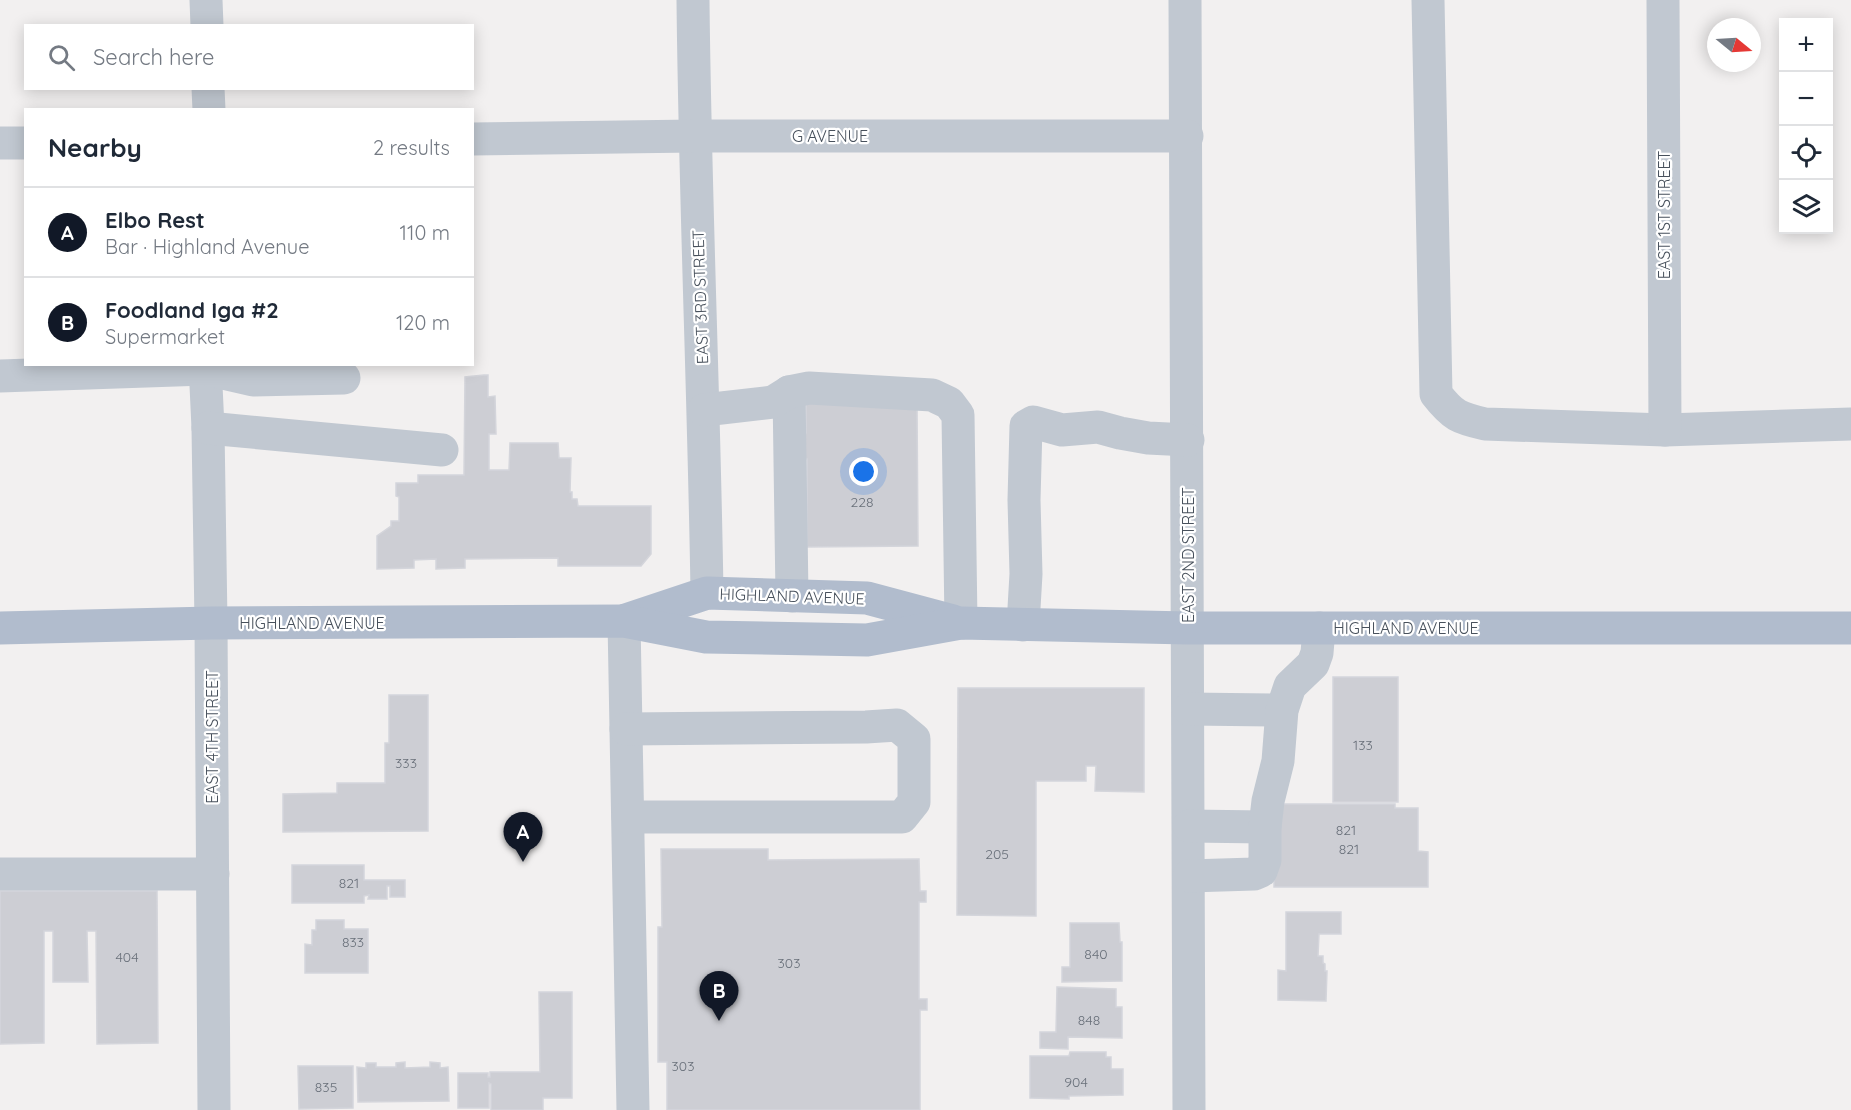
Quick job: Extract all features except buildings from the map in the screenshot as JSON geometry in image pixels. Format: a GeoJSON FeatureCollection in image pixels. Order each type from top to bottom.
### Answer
{"type":"FeatureCollection","features":[{"type":"Feature","properties":{"kind":"main road","name":"HIGHLAND AVENUE"},"geometry":{"type":"LineString","coordinates":[[624,621],[708,593],[867,598],[961,623]]}},
{"type":"Feature","properties":{"kind":"main road","name":"HIGHLAND AVENUE"},"geometry":{"type":"LineString","coordinates":[[0,628],[211,623],[624,621],[706,637],[867,640],[961,623],[1188,628],[1851,628]]}},
{"type":"Feature","properties":{"kind":"street"},"geometry":{"type":"LineString","coordinates":[[206,0],[207,24]]}},
{"type":"Feature","properties":{"kind":"street","name":"EAST 3RD STREET"},"geometry":{"type":"LineString","coordinates":[[693,0],[708,593]]}},
{"type":"Feature","properties":{"kind":"street","name":"EAST 2ND STREET"},"geometry":{"type":"LineString","coordinates":[[1185,0],[1189,1110]]}},
{"type":"Feature","properties":{"kind":"street"},"geometry":{"type":"LineString","coordinates":[[1428,0],[1436,394],[1448,410],[1463,419],[1485,424],[1665,430],[1851,424]]}},
{"type":"Feature","properties":{"kind":"street","name":"EAST 1ST STREET"},"geometry":{"type":"LineString","coordinates":[[1663,0],[1665,430]]}},
{"type":"Feature","properties":{"kind":"street"},"geometry":{"type":"LineString","coordinates":[[208,90],[209,108]]}},
{"type":"Feature","properties":{"kind":"street","name":"G AVENUE"},"geometry":{"type":"LineString","coordinates":[[474,140],[695,136],[1187,136]]}},
{"type":"Feature","properties":{"kind":"street"},"geometry":{"type":"LineString","coordinates":[[0,143],[24,143]]}},
{"type":"Feature","properties":{"kind":"street"},"geometry":{"type":"LineString","coordinates":[[0,376],[205,367],[253,380],[344,378]]}},
{"type":"Feature","properties":{"kind":"street","name":"EAST 4TH STREET"},"geometry":{"type":"LineString","coordinates":[[205,367],[211,623],[214,1110]]}},
{"type":"Feature","properties":{"kind":"street"},"geometry":{"type":"LineString","coordinates":[[704,410],[773,402],[789,392],[809,388],[932,395],[949,403],[958,415],[961,623]]}},
{"type":"Feature","properties":{"kind":"street"},"geometry":{"type":"LineString","coordinates":[[789,392],[792,596]]}},
{"type":"Feature","properties":{"kind":"street"},"geometry":{"type":"LineString","coordinates":[[1023,625],[1026,574],[1024,500],[1026,426],[1034,422],[1062,430],[1098,427],[1148,438],[1188,440]]}},
{"type":"Feature","properties":{"kind":"street"},"geometry":{"type":"LineString","coordinates":[[208,428],[442,450]]}},
{"type":"Feature","properties":{"kind":"street"},"geometry":{"type":"LineString","coordinates":[[624,621],[633,1110]]}},
{"type":"Feature","properties":{"kind":"street"},"geometry":{"type":"LineString","coordinates":[[1189,876],[1254,874],[1261,871],[1265,860],[1268,801],[1278,761],[1282,710],[1290,686],[1313,664],[1317,653],[1319,627]]}},
{"type":"Feature","properties":{"kind":"street"},"geometry":{"type":"LineString","coordinates":[[1189,709],[1282,710]]}},
{"type":"Feature","properties":{"kind":"street"},"geometry":{"type":"LineString","coordinates":[[626,729],[897,725],[914,739],[914,802],[902,817],[628,817]]}},
{"type":"Feature","properties":{"kind":"street"},"geometry":{"type":"LineString","coordinates":[[1189,826],[1265,827]]}},
{"type":"Feature","properties":{"kind":"street"},"geometry":{"type":"LineString","coordinates":[[0,874],[213,874]]}},
{"type":"Feature","properties":{"kind":"place","name":"Elbo Rest"},"geometry":{"type":"Point","coordinates":[523,862]}},
{"type":"Feature","properties":{"kind":"place","name":"Foodland Iga #2"},"geometry":{"type":"Point","coordinates":[719,1021]}}]}
